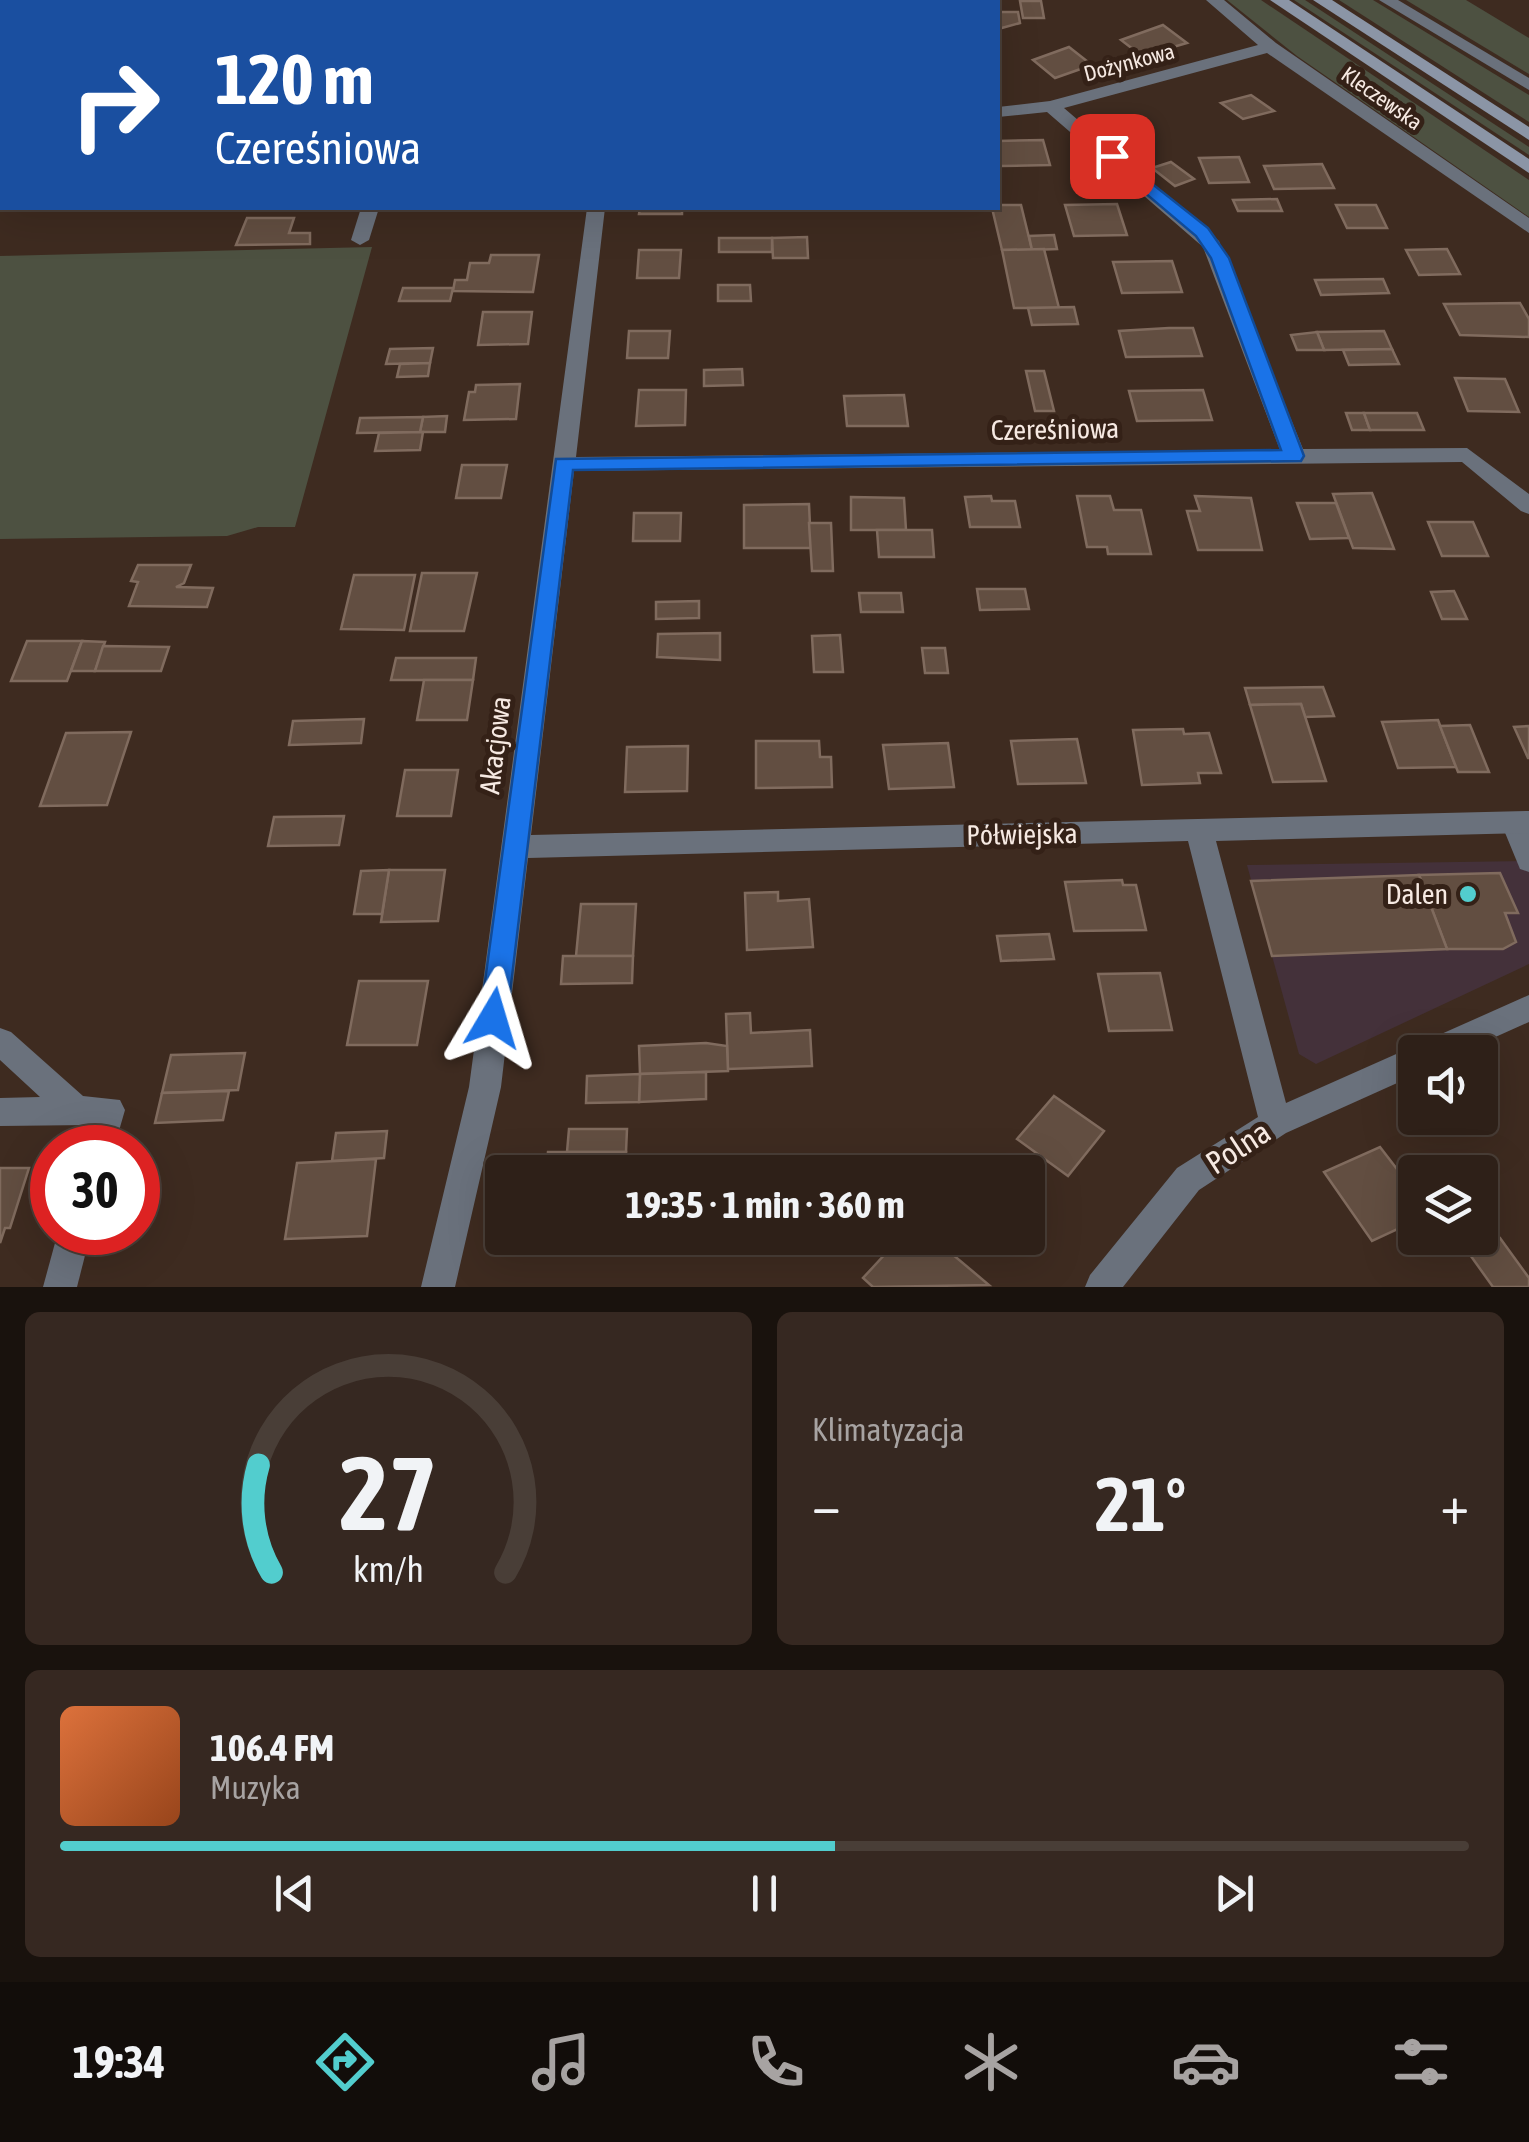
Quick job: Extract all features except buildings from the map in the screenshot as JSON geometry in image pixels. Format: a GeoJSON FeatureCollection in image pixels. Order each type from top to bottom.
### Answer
{"type":"FeatureCollection","features":[{"type":"Feature","properties":{"kind":"main road","name":"Kleczewska"},"geometry":{"type":"LineString","coordinates":[[1278,0],[1529,167]]}},
{"type":"Feature","properties":{"kind":"main road","name":"Kleczewska"},"geometry":{"type":"LineString","coordinates":[[1321,0],[1529,135]]}},
{"type":"Feature","properties":{"kind":"street","name":"Kleczewska"},"geometry":{"type":"LineString","coordinates":[[1214,0],[1270,47],[1529,227]]}},
{"type":"Feature","properties":{"kind":"street"},"geometry":{"type":"LineString","coordinates":[[1387,0],[1529,86]]}},
{"type":"Feature","properties":{"kind":"street","name":"Dożynkowa"},"geometry":{"type":"LineString","coordinates":[[1000,112],[1051,106],[1270,47]]}},
{"type":"Feature","properties":{"kind":"street"},"geometry":{"type":"LineString","coordinates":[[1051,106],[1212,245],[1294,456]]}},
{"type":"Feature","properties":{"kind":"street","name":"Akacjowa"},"geometry":{"type":"LineString","coordinates":[[438,1287],[485,1087],[596,210]]}},
{"type":"Feature","properties":{"kind":"street","name":"Czereśniowa"},"geometry":{"type":"LineString","coordinates":[[564,464],[1467,456],[1529,506]]}},
{"type":"Feature","properties":{"kind":"street","name":"Półwiejska"},"geometry":{"type":"LineString","coordinates":[[514,847],[1521,822]]}},
{"type":"Feature","properties":{"kind":"street"},"geometry":{"type":"LineString","coordinates":[[1198,830],[1276,1123]]}},
{"type":"Feature","properties":{"kind":"street"},"geometry":{"type":"LineString","coordinates":[[1469,1035],[1529,1008]]}},
{"type":"Feature","properties":{"kind":"street"},"geometry":{"type":"LineString","coordinates":[[0,1042],[77,1111]]}},
{"type":"Feature","properties":{"kind":"street","name":"Polna"},"geometry":{"type":"LineString","coordinates":[[1102,1287],[1188,1180],[1276,1123],[1398,1068]]}},
{"type":"Feature","properties":{"kind":"street"},"geometry":{"type":"LineString","coordinates":[[0,1112],[109,1110],[105,1125]]}},
{"type":"Feature","properties":{"kind":"street"},"geometry":{"type":"LineString","coordinates":[[60,1287],[69,1255]]}},
{"type":"Feature","properties":{"kind":"lane"},"geometry":{"type":"LineString","coordinates":[[360,240],[369,210]]}},
{"type":"Feature","properties":{"kind":"lane"},"geometry":{"type":"LineString","coordinates":[[1521,822],[1529,862]]}},
{"type":"Feature","properties":{"kind":"shaded area"},"geometry":{"type":"Polygon","coordinates":[[[1529,861],[1529,964],[1316,1064],[1299,1054],[1247,865],[1529,861]]]}},
{"type":"Feature","properties":{"kind":"green space"},"geometry":{"type":"Polygon","coordinates":[[[1227,0],[1261,0],[1529,180],[1529,217],[1297,56],[1227,0]]]}},
{"type":"Feature","properties":{"kind":"green space"},"geometry":{"type":"Polygon","coordinates":[[[1294,0],[1305,0],[1529,147],[1529,155],[1294,0]]]}},
{"type":"Feature","properties":{"kind":"green space"},"geometry":{"type":"Polygon","coordinates":[[[1339,0],[1373,0],[1529,95],[1529,122],[1339,0]]]}},
{"type":"Feature","properties":{"kind":"green space"},"geometry":{"type":"Polygon","coordinates":[[[1406,0],[1466,0],[1529,38],[1529,74],[1406,0]]]}},
{"type":"Feature","properties":{"kind":"green space"},"geometry":{"type":"Polygon","coordinates":[[[372,247],[295,527],[258,527],[227,536],[0,539],[0,256],[372,247]]]}},
{"type":"Feature","properties":{"kind":"place","name":"Dalen"},"geometry":{"type":"Point","coordinates":[1468,894]}},
{"type":"Feature","properties":{"kind":"route"},"geometry":{"type":"LineString","coordinates":[[493,1018],[564,464],[1294,456],[1220,258],[1202,232],[1112,156]]}}]}
